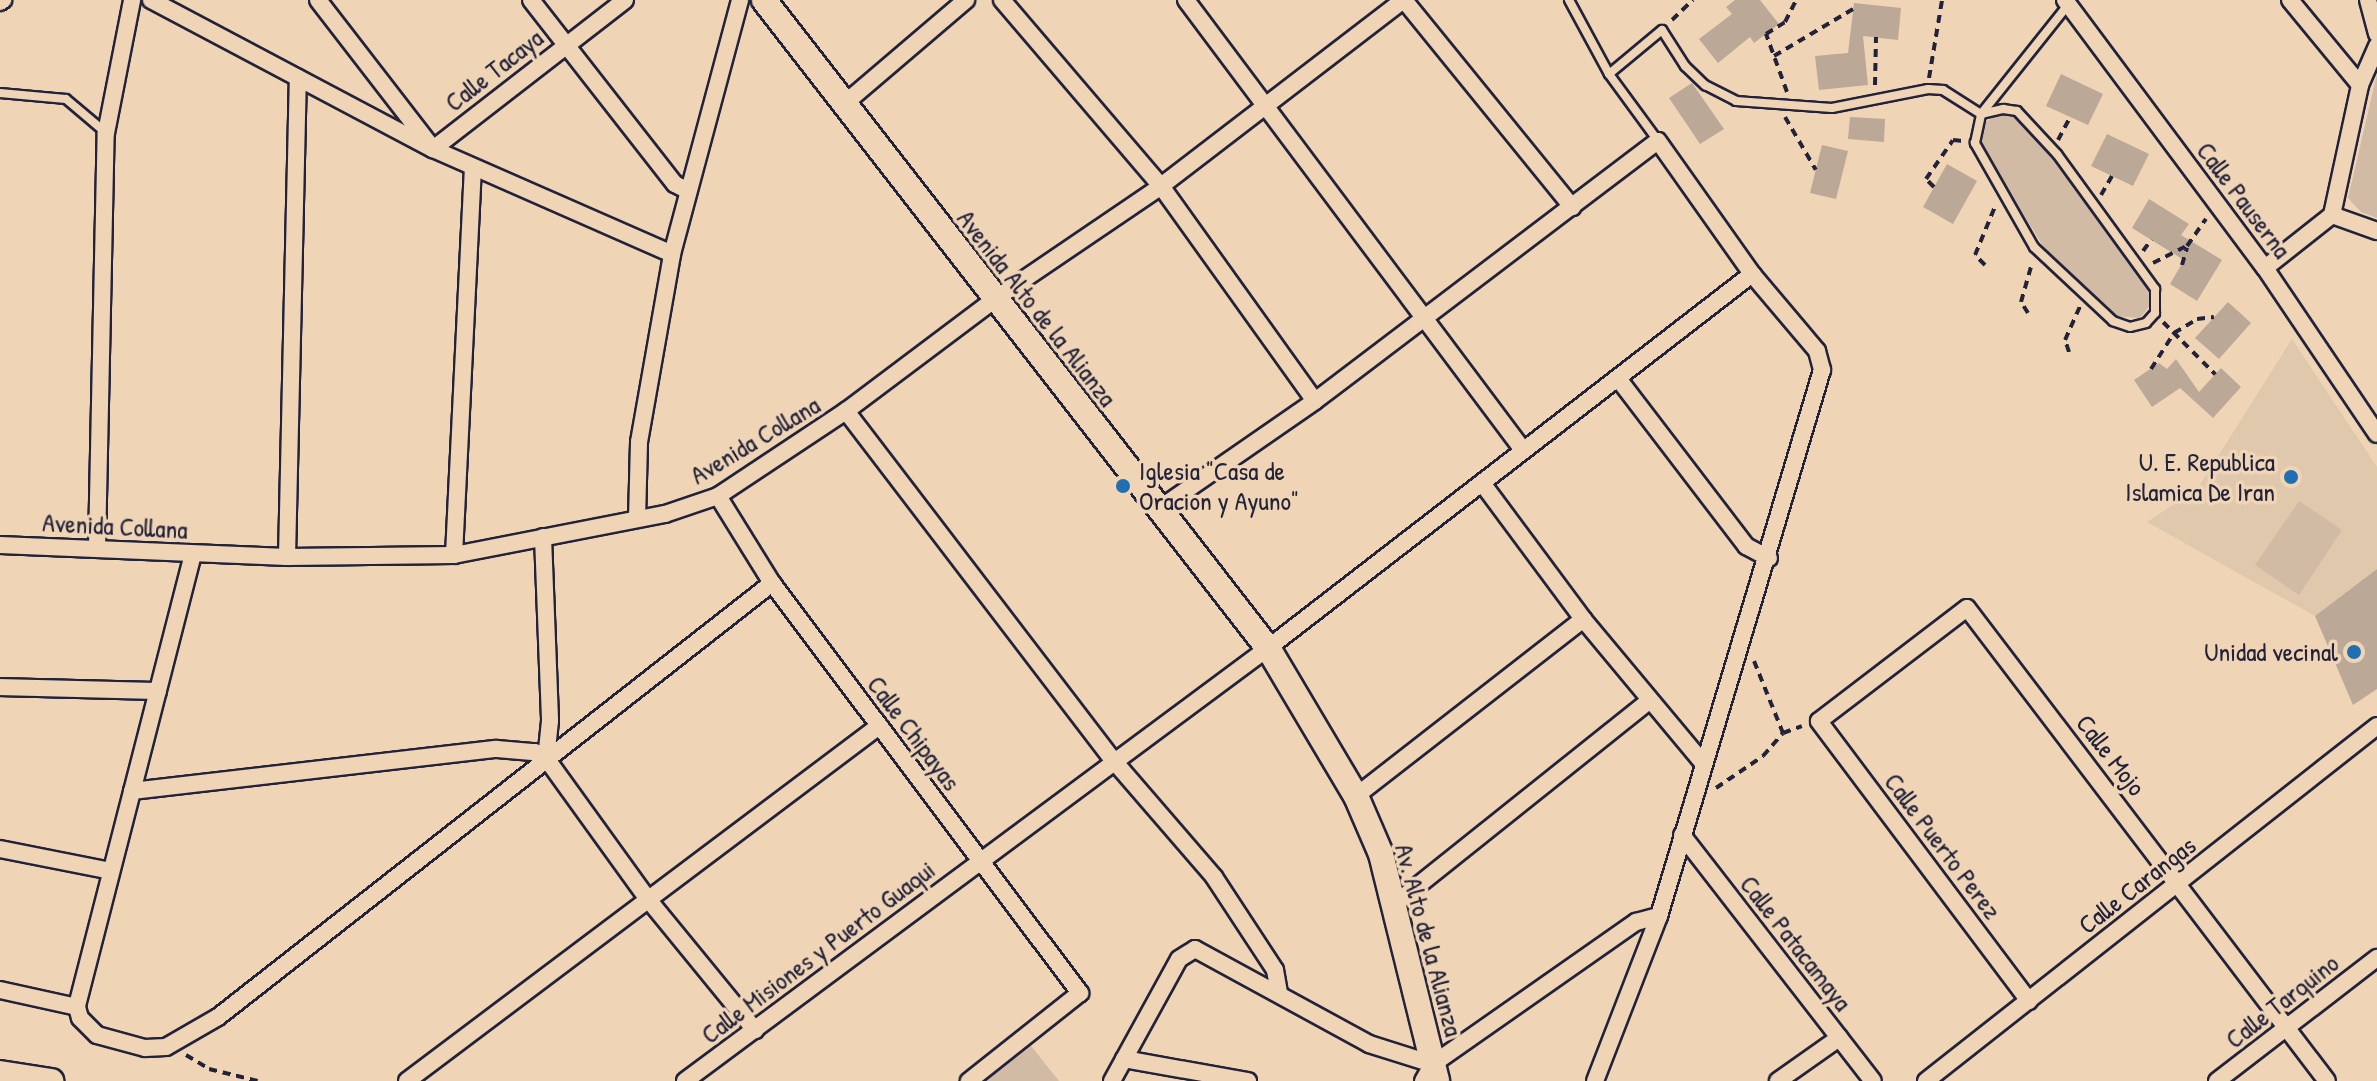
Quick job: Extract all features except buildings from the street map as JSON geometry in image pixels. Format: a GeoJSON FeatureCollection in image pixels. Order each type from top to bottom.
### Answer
{"type":"FeatureCollection","features":[{"type":"Feature","properties":{"kind":"street"},"geometry":{"type":"LineString","coordinates":[[97,547],[106,133],[132,0]]}},
{"type":"Feature","properties":{"kind":"street"},"geometry":{"type":"LineString","coordinates":[[151,0],[433,149],[672,254]]}},
{"type":"Feature","properties":{"kind":"street"},"geometry":{"type":"LineString","coordinates":[[318,0],[433,149]]}},
{"type":"Feature","properties":{"kind":"street"},"geometry":{"type":"LineString","coordinates":[[531,0],[675,184],[688,191]]}},
{"type":"Feature","properties":{"kind":"street","name":"Calle Tacaya"},"geometry":{"type":"LineString","coordinates":[[433,149],[625,0]]}},
{"type":"Feature","properties":{"kind":"street"},"geometry":{"type":"LineString","coordinates":[[637,519],[639,442],[672,254],[740,0]]}},
{"type":"Feature","properties":{"kind":"street","name":"Avenida Alto de la Alianza"},"geometry":{"type":"LineString","coordinates":[[764,0],[1268,648]]}},
{"type":"Feature","properties":{"kind":"street"},"geometry":{"type":"LineString","coordinates":[[843,105],[966,0]]}},
{"type":"Feature","properties":{"kind":"street"},"geometry":{"type":"LineString","coordinates":[[1002,0],[1161,186],[1315,401]]}},
{"type":"Feature","properties":{"kind":"street"},"geometry":{"type":"LineString","coordinates":[[1186,0],[1263,105],[1427,316],[1523,450]]}},
{"type":"Feature","properties":{"kind":"street"},"geometry":{"type":"LineString","coordinates":[[1404,0],[1572,207]]}},
{"type":"Feature","properties":{"kind":"street","name":"Avenida Collana"},"geometry":{"type":"LineString","coordinates":[[0,545],[287,557],[454,555],[637,519],[718,496],[846,411],[995,299],[1161,186],[1404,0]]}},
{"type":"Feature","properties":{"kind":"street"},"geometry":{"type":"LineString","coordinates":[[2290,0],[2360,85]]}},
{"type":"Feature","properties":{"kind":"street"},"geometry":{"type":"LineString","coordinates":[[2368,0],[2377,34]]}},
{"type":"Feature","properties":{"kind":"street","name":"Calle Pauserna"},"geometry":{"type":"LineString","coordinates":[[2066,3],[2265,268],[2377,434]]}},
{"type":"Feature","properties":{"kind":"street"},"geometry":{"type":"LineString","coordinates":[[2265,268],[2332,215],[2360,85],[2377,45]]}},
{"type":"Feature","properties":{"kind":"street"},"geometry":{"type":"LineString","coordinates":[[287,557],[298,78]]}},
{"type":"Feature","properties":{"kind":"street"},"geometry":{"type":"LineString","coordinates":[[1159,509],[1315,401],[1658,141],[1752,274],[1817,351],[1822,370],[1769,558],[1742,636],[1659,916],[1595,1081]]}},
{"type":"Feature","properties":{"kind":"street"},"geometry":{"type":"LineString","coordinates":[[454,555],[473,168]]}},
{"type":"Feature","properties":{"kind":"street"},"geometry":{"type":"LineString","coordinates":[[2332,215],[2377,231]]}},
{"type":"Feature","properties":{"kind":"street","name":"Calle Misiones y Puerto Guaqui"},"geometry":{"type":"LineString","coordinates":[[685,1081],[1268,648],[1523,450],[1620,381],[1752,274]]}},
{"type":"Feature","properties":{"kind":"street"},"geometry":{"type":"LineString","coordinates":[[1620,381],[1746,546],[1769,558]]}},
{"type":"Feature","properties":{"kind":"street"},"geometry":{"type":"LineString","coordinates":[[846,411],[1114,761],[1214,877],[1275,970],[1279,993]]}},
{"type":"Feature","properties":{"kind":"street"},"geometry":{"type":"LineString","coordinates":[[1482,483],[1583,619],[1703,763]]}},
{"type":"Feature","properties":{"kind":"street","name":"Calle Chipayas"},"geometry":{"type":"LineString","coordinates":[[718,496],[772,583],[1080,993],[969,1081]]}},
{"type":"Feature","properties":{"kind":"street"},"geometry":{"type":"LineString","coordinates":[[543,537],[550,721],[546,758]]}},
{"type":"Feature","properties":{"kind":"street"},"geometry":{"type":"LineString","coordinates":[[193,554],[77,1007],[87,1028],[106,1039],[145,1048],[176,1043],[218,1017],[772,583]]}},
{"type":"Feature","properties":{"kind":"street","name":"Calle Mojo"},"geometry":{"type":"LineString","coordinates":[[1819,721],[1967,608],[2179,882],[2327,1081]]}},
{"type":"Feature","properties":{"kind":"street"},"geometry":{"type":"LineString","coordinates":[[1356,796],[1583,619]]}},
{"type":"Feature","properties":{"kind":"street","name":"Av. Alto de la Alianza"},"geometry":{"type":"LineString","coordinates":[[1268,648],[1356,796],[1396,903],[1431,1075]]}},
{"type":"Feature","properties":{"kind":"street"},"geometry":{"type":"LineString","coordinates":[[0,687],[158,691]]}},
{"type":"Feature","properties":{"kind":"street"},"geometry":{"type":"LineString","coordinates":[[1396,903],[1649,701]]}},
{"type":"Feature","properties":{"kind":"street","name":"Calle Puerto Perez"},"geometry":{"type":"LineString","coordinates":[[1819,721],[2029,1001]]}},
{"type":"Feature","properties":{"kind":"street"},"geometry":{"type":"LineString","coordinates":[[407,1081],[879,726]]}},
{"type":"Feature","properties":{"kind":"street","name":"Calle Carangas"},"geometry":{"type":"LineString","coordinates":[[1926,1081],[2377,726]]}},
{"type":"Feature","properties":{"kind":"street"},"geometry":{"type":"LineString","coordinates":[[132,791],[497,749],[535,752],[546,758],[647,898],[755,1030]]}},
{"type":"Feature","properties":{"kind":"street","name":"Calle Patacamaya"},"geometry":{"type":"LineString","coordinates":[[1682,835],[1873,1081]]}},
{"type":"Feature","properties":{"kind":"street"},"geometry":{"type":"LineString","coordinates":[[0,849],[111,871]]}},
{"type":"Feature","properties":{"kind":"street"},"geometry":{"type":"LineString","coordinates":[[1112,1081],[1179,959],[1190,950],[1206,951],[1369,1044],[1431,1075],[1636,922],[1659,916]]}},
{"type":"Feature","properties":{"kind":"street","name":"Calle Tarquino"},"geometry":{"type":"LineString","coordinates":[[2217,1081],[2377,958]]}},
{"type":"Feature","properties":{"kind":"street"},"geometry":{"type":"LineString","coordinates":[[0,990],[77,1007]]}},
{"type":"Feature","properties":{"kind":"street"},"geometry":{"type":"LineString","coordinates":[[1778,1081],[1839,1038]]}},
{"type":"Feature","properties":{"kind":"street"},"geometry":{"type":"LineString","coordinates":[[1124,1059],[1248,1081]]}},
{"type":"Feature","properties":{"kind":"street"},"geometry":{"type":"LineString","coordinates":[[0,1073],[51,1081]]}},
{"type":"Feature","properties":{"kind":"lane"},"geometry":{"type":"LineString","coordinates":[[1569,0],[1609,74],[1658,141]]}},
{"type":"Feature","properties":{"kind":"lane"},"geometry":{"type":"LineString","coordinates":[[1609,74],[1662,30],[1705,85],[1736,101],[1832,108],[1928,89],[1943,90],[1981,114],[2017,111],[2053,150],[2095,204],[2155,289],[2155,314],[2130,327],[2113,321],[2036,249],[1975,143],[1981,114],[2066,3]]}},
{"type":"Feature","properties":{"kind":"lane"},"geometry":{"type":"LineString","coordinates":[[0,93],[66,99],[106,133]]}},
{"type":"Feature","properties":{"kind":"path"},"geometry":{"type":"LineString","coordinates":[[1662,30],[1693,0]]}},
{"type":"Feature","properties":{"kind":"path"},"geometry":{"type":"LineString","coordinates":[[1792,106],[1766,34],[1785,22],[1796,0]]}},
{"type":"Feature","properties":{"kind":"path"},"geometry":{"type":"LineString","coordinates":[[1928,89],[1942,0]]}},
{"type":"Feature","properties":{"kind":"path"},"geometry":{"type":"LineString","coordinates":[[1774,56],[1853,9]]}},
{"type":"Feature","properties":{"kind":"path"},"geometry":{"type":"LineString","coordinates":[[1876,37],[1877,100]]}},
{"type":"Feature","properties":{"kind":"path"},"geometry":{"type":"LineString","coordinates":[[1778,105],[1816,170]]}},
{"type":"Feature","properties":{"kind":"path"},"geometry":{"type":"LineString","coordinates":[[2053,150],[2070,117]]}},
{"type":"Feature","properties":{"kind":"path"},"geometry":{"type":"LineString","coordinates":[[1934,187],[1926,179],[1953,140],[1975,143]]}},
{"type":"Feature","properties":{"kind":"path"},"geometry":{"type":"LineString","coordinates":[[2095,204],[2112,176]]}},
{"type":"Feature","properties":{"kind":"path"},"geometry":{"type":"LineString","coordinates":[[1985,265],[1975,255],[2001,192]]}},
{"type":"Feature","properties":{"kind":"path"},"geometry":{"type":"LineString","coordinates":[[2182,265],[2187,246],[2218,205]]}},
{"type":"Feature","properties":{"kind":"path"},"geometry":{"type":"LineString","coordinates":[[2142,269],[2187,246]]}},
{"type":"Feature","properties":{"kind":"path"},"geometry":{"type":"LineString","coordinates":[[2028,313],[2021,302],[2036,249]]}},
{"type":"Feature","properties":{"kind":"path"},"geometry":{"type":"LineString","coordinates":[[2069,352],[2065,340],[2084,296]]}},
{"type":"Feature","properties":{"kind":"path"},"geometry":{"type":"LineString","coordinates":[[2155,314],[2215,374]]}},
{"type":"Feature","properties":{"kind":"path"},"geometry":{"type":"LineString","coordinates":[[2151,369],[2174,333],[2197,319],[2214,317]]}},
{"type":"Feature","properties":{"kind":"path"},"geometry":{"type":"LineString","coordinates":[[1693,799],[1729,781],[1783,733],[1742,636]]}},
{"type":"Feature","properties":{"kind":"path"},"geometry":{"type":"LineString","coordinates":[[176,1043],[209,1069],[258,1081]]}},
{"type":"Feature","properties":{"kind":"shaded area"},"geometry":{"type":"Polygon","coordinates":[[[2377,74],[2377,218],[2361,212],[2348,198],[2377,74]]]}},
{"type":"Feature","properties":{"kind":"shaded area"},"geometry":{"type":"Polygon","coordinates":[[[2001,112],[2018,115],[2104,221],[2148,289],[2151,304],[2140,318],[2114,316],[2050,257],[1982,148],[1983,124],[2001,112]]]}},
{"type":"Feature","properties":{"kind":"shaded area","name":"U. E. Republica Islamica De Iran"},"geometry":{"type":"Polygon","coordinates":[[[2292,339],[2377,467],[2377,569],[2315,616],[2147,522],[2198,488],[2292,339]]]}},
{"type":"Feature","properties":{"kind":"shaded area"},"geometry":{"type":"Polygon","coordinates":[[[2299,501],[2342,530],[2299,595],[2255,565],[2299,501]]]}},
{"type":"Feature","properties":{"kind":"shaded area"},"geometry":{"type":"Polygon","coordinates":[[[1031,1046],[1059,1081],[986,1081],[1031,1046]]]}},
{"type":"Feature","properties":{"kind":"place","name":"U. E. Republica Islamica De Iran"},"geometry":{"type":"Point","coordinates":[2291,477]}},
{"type":"Feature","properties":{"kind":"place","name":"Iglesia \"Casa de Oracion y Ayuno\""},"geometry":{"type":"Point","coordinates":[1123,486]}},
{"type":"Feature","properties":{"kind":"place","name":"Unidad vecinal"},"geometry":{"type":"Point","coordinates":[2354,652]}}]}
